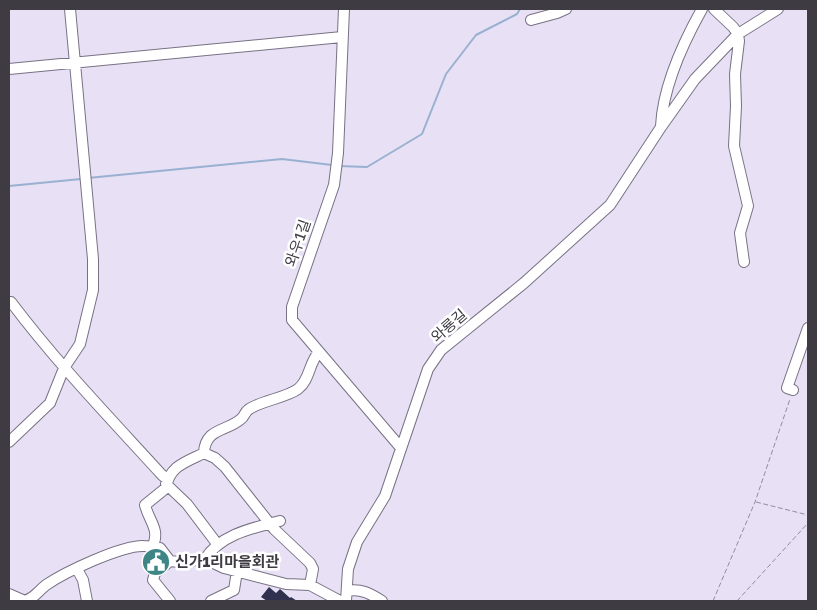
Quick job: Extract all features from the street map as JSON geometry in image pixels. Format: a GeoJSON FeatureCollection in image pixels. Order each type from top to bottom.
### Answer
{"type":"FeatureCollection","features":[{"type":"Feature","properties":{"kind":"street"},"geometry":{"type":"LineString","coordinates":[[9,442],[50,404],[64,368],[80,344],[93,290],[93,259],[70,9]]}},
{"type":"Feature","properties":{"kind":"street","name":"와우1길"},"geometry":{"type":"LineString","coordinates":[[344,9],[338,153],[334,185],[292,307],[292,320],[401,448]]}},
{"type":"Feature","properties":{"kind":"street"},"geometry":{"type":"LineString","coordinates":[[532,20],[566,9]]}},
{"type":"Feature","properties":{"kind":"street","name":"와룡길"},"geometry":{"type":"LineString","coordinates":[[661,127],[662,110],[682,46],[702,9]]}},
{"type":"Feature","properties":{"kind":"street"},"geometry":{"type":"LineString","coordinates":[[714,9],[733,27],[738,34],[739,41],[735,74],[734,146],[748,206],[740,233],[744,262]]}},
{"type":"Feature","properties":{"kind":"street","name":"와룡길"},"geometry":{"type":"LineString","coordinates":[[347,596],[348,570],[357,542],[385,496],[428,369],[441,350],[524,284],[610,205],[695,79],[738,34],[778,9]]}},
{"type":"Feature","properties":{"kind":"street"},"geometry":{"type":"LineString","coordinates":[[9,69],[342,37]]}},
{"type":"Feature","properties":{"kind":"street"},"geometry":{"type":"LineString","coordinates":[[9,302],[11,302],[64,368],[187,504],[218,545]]}},
{"type":"Feature","properties":{"kind":"street"},"geometry":{"type":"LineString","coordinates":[[793,390],[787,388],[808,328]]}},
{"type":"Feature","properties":{"kind":"street"},"geometry":{"type":"LineString","coordinates":[[204,453],[204,446],[208,437],[241,419],[248,410],[298,389],[304,383],[315,356],[319,352]]}},
{"type":"Feature","properties":{"kind":"street"},"geometry":{"type":"LineString","coordinates":[[152,548],[156,530],[145,505],[166,488],[167,481],[177,466],[204,453]]}},
{"type":"Feature","properties":{"kind":"street"},"geometry":{"type":"LineString","coordinates":[[204,453],[215,458],[225,466],[269,524],[310,563],[313,569],[310,585]]}},
{"type":"Feature","properties":{"kind":"street"},"geometry":{"type":"LineString","coordinates":[[205,559],[212,549],[238,533],[280,521]]}},
{"type":"Feature","properties":{"kind":"street"},"geometry":{"type":"LineString","coordinates":[[9,594],[25,601],[34,598],[46,586],[77,569],[97,559],[126,549],[144,546],[160,548],[170,562]]}},
{"type":"Feature","properties":{"kind":"street"},"geometry":{"type":"LineString","coordinates":[[170,601],[153,580],[155,573],[170,562],[205,559],[224,568],[286,584],[310,585],[340,601]]}},
{"type":"Feature","properties":{"kind":"street"},"geometry":{"type":"LineString","coordinates":[[77,569],[83,580],[87,601]]}},
{"type":"Feature","properties":{"kind":"street"},"geometry":{"type":"LineString","coordinates":[[211,601],[234,590],[237,571]]}},
{"type":"Feature","properties":{"kind":"street"},"geometry":{"type":"LineString","coordinates":[[347,596],[355,589],[367,592],[382,601]]}},
{"type":"Feature","properties":{"kind":"path"},"geometry":{"type":"LineString","coordinates":[[713,601],[755,502],[793,390]]}},
{"type":"Feature","properties":{"kind":"path"},"geometry":{"type":"LineString","coordinates":[[755,502],[808,515]]}},
{"type":"Feature","properties":{"kind":"path"},"geometry":{"type":"LineString","coordinates":[[736,601],[808,523]]}},
{"type":"Feature","properties":{"kind":"building"},"geometry":{"type":"Polygon","coordinates":[[[269,587],[276,593],[280,589],[290,598],[297,601],[267,601],[261,597],[269,587]]]}},
{"type":"Feature","properties":{"kind":"waterway"},"geometry":{"type":"LineString","coordinates":[[339,166],[367,167],[422,134],[446,74],[476,35],[517,14],[520,9]]}},
{"type":"Feature","properties":{"kind":"waterway"},"geometry":{"type":"LineString","coordinates":[[88,178],[282,159],[332,165]]}},
{"type":"Feature","properties":{"kind":"waterway"},"geometry":{"type":"LineString","coordinates":[[9,186],[81,179]]}},
{"type":"Feature","properties":{"kind":"place","name":"신가1리마을회관"},"geometry":{"type":"Point","coordinates":[156,562]}}]}
